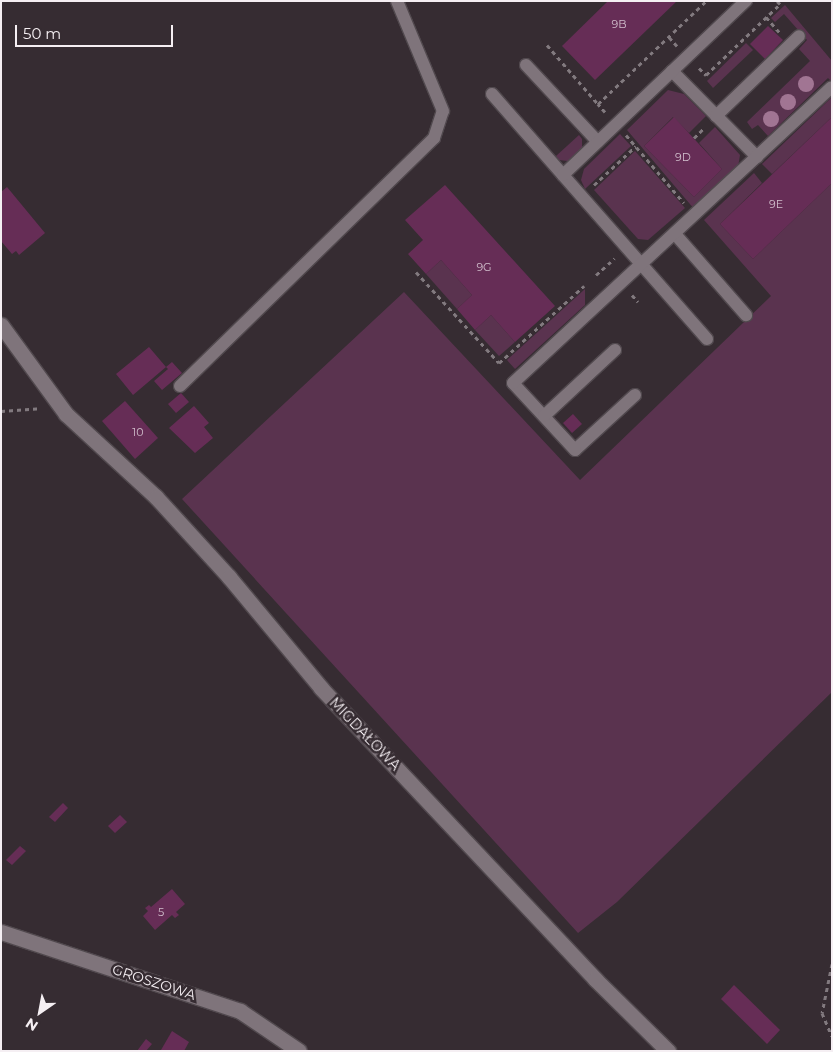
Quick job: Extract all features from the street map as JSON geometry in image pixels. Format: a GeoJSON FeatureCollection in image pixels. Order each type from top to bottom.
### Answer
{"type":"FeatureCollection","features":[{"type":"Feature","properties":{"kind":"street","name":"MIGDAŁOWA"},"geometry":{"type":"LineString","coordinates":[[1,325],[66,414],[156,497],[229,577],[321,688],[596,979],[668,1051]]}},
{"type":"Feature","properties":{"kind":"street","name":"GROSZOWA"},"geometry":{"type":"LineString","coordinates":[[1,932],[240,1010],[299,1051]]}},
{"type":"Feature","properties":{"kind":"lane"},"geometry":{"type":"LineString","coordinates":[[180,386],[434,138],[443,111],[397,1]]}},
{"type":"Feature","properties":{"kind":"lane"},"geometry":{"type":"LineString","coordinates":[[563,175],[746,1]]}},
{"type":"Feature","properties":{"kind":"lane"},"geometry":{"type":"LineString","coordinates":[[716,116],[799,36]]}},
{"type":"Feature","properties":{"kind":"lane"},"geometry":{"type":"LineString","coordinates":[[526,65],[598,142]]}},
{"type":"Feature","properties":{"kind":"lane"},"geometry":{"type":"LineString","coordinates":[[672,71],[757,157]]}},
{"type":"Feature","properties":{"kind":"lane"},"geometry":{"type":"LineString","coordinates":[[635,395],[575,450],[513,382],[642,265],[831,87]]}},
{"type":"Feature","properties":{"kind":"lane"},"geometry":{"type":"LineString","coordinates":[[492,94],[707,339]]}},
{"type":"Feature","properties":{"kind":"lane"},"geometry":{"type":"LineString","coordinates":[[675,234],[746,315]]}},
{"type":"Feature","properties":{"kind":"lane"},"geometry":{"type":"LineString","coordinates":[[544,416],[615,350]]}},
{"type":"Feature","properties":{"kind":"path"},"geometry":{"type":"LineString","coordinates":[[598,104],[706,1]]}},
{"type":"Feature","properties":{"kind":"path"},"geometry":{"type":"LineString","coordinates":[[695,64],[706,76],[780,4],[777,1]]}},
{"type":"Feature","properties":{"kind":"path"},"geometry":{"type":"LineString","coordinates":[[547,46],[607,114]]}},
{"type":"Feature","properties":{"kind":"path"},"geometry":{"type":"LineString","coordinates":[[622,131],[689,209]]}},
{"type":"Feature","properties":{"kind":"path"},"geometry":{"type":"LineString","coordinates":[[589,189],[636,146]]}},
{"type":"Feature","properties":{"kind":"path"},"geometry":{"type":"LineString","coordinates":[[596,275],[619,254]]}},
{"type":"Feature","properties":{"kind":"path"},"geometry":{"type":"LineString","coordinates":[[416,272],[499,363],[584,286]]}},
{"type":"Feature","properties":{"kind":"path"},"geometry":{"type":"LineString","coordinates":[[1,411],[34,408],[66,414]]}},
{"type":"Feature","properties":{"kind":"path"},"geometry":{"type":"LineString","coordinates":[[832,964],[822,1013],[832,1036]]}},
{"type":"Feature","properties":{"kind":"shaded area"},"geometry":{"type":"Polygon","coordinates":[[[785,5],[832,61],[832,82],[828,78],[768,136],[758,125],[752,129],[747,122],[810,61],[799,49],[807,40],[784,14],[775,22],[771,18],[785,5]]]}},
{"type":"Feature","properties":{"kind":"shaded area"},"geometry":{"type":"Polygon","coordinates":[[[746,43],[753,50],[713,88],[707,81],[746,43]]]}},
{"type":"Feature","properties":{"kind":"shaded area"},"geometry":{"type":"Polygon","coordinates":[[[668,90],[684,94],[706,116],[689,133],[673,117],[644,146],[694,197],[722,169],[699,143],[715,127],[740,155],[738,167],[695,210],[627,130],[668,90]]]}},
{"type":"Feature","properties":{"kind":"shaded area"},"geometry":{"type":"Polygon","coordinates":[[[832,97],[832,117],[772,174],[762,164],[832,97]]]}},
{"type":"Feature","properties":{"kind":"shaded area"},"geometry":{"type":"Polygon","coordinates":[[[620,134],[631,146],[585,189],[581,180],[584,169],[620,134]]]}},
{"type":"Feature","properties":{"kind":"shaded area"},"geometry":{"type":"Polygon","coordinates":[[[579,135],[582,139],[582,149],[568,161],[559,160],[556,156],[579,135]]]}},
{"type":"Feature","properties":{"kind":"shaded area"},"geometry":{"type":"Polygon","coordinates":[[[635,151],[685,208],[648,240],[638,239],[594,190],[635,151]]]}},
{"type":"Feature","properties":{"kind":"shaded area"},"geometry":{"type":"Polygon","coordinates":[[[754,173],[762,183],[720,224],[753,259],[832,183],[832,692],[617,902],[578,933],[182,499],[404,292],[580,480],[771,296],[704,220],[754,173]]]}},
{"type":"Feature","properties":{"kind":"shaded area"},"geometry":{"type":"Polygon","coordinates":[[[441,260],[472,295],[457,309],[426,274],[441,260]]]}},
{"type":"Feature","properties":{"kind":"shaded area"},"geometry":{"type":"Polygon","coordinates":[[[585,289],[585,305],[515,369],[507,360],[585,289]]]}},
{"type":"Feature","properties":{"kind":"shaded area"},"geometry":{"type":"Polygon","coordinates":[[[491,315],[515,342],[499,356],[475,330],[491,315]]]}},
{"type":"Feature","properties":{"kind":"building"},"geometry":{"type":"Polygon","coordinates":[[[608,1],[677,1],[595,80],[562,46],[608,1]]]}},
{"type":"Feature","properties":{"kind":"building"},"geometry":{"type":"Polygon","coordinates":[[[768,26],[783,40],[765,59],[750,44],[768,26]]]}},
{"type":"Feature","properties":{"kind":"building"},"geometry":{"type":"Polygon","coordinates":[[[674,117],[722,169],[694,197],[644,146],[674,117]]]}},
{"type":"Feature","properties":{"kind":"building"},"geometry":{"type":"Polygon","coordinates":[[[832,117],[832,183],[753,259],[720,224],[832,117]]]}},
{"type":"Feature","properties":{"kind":"building"},"geometry":{"type":"Polygon","coordinates":[[[445,185],[555,306],[515,342],[491,315],[475,330],[457,309],[472,295],[441,260],[426,274],[408,254],[423,240],[405,220],[445,185]]]}},
{"type":"Feature","properties":{"kind":"building"},"geometry":{"type":"Polygon","coordinates":[[[7,187],[45,233],[19,255],[16,251],[12,254],[1,241],[1,192],[7,187]]]}},
{"type":"Feature","properties":{"kind":"building"},"geometry":{"type":"Polygon","coordinates":[[[149,347],[166,367],[133,395],[116,374],[149,347]]]}},
{"type":"Feature","properties":{"kind":"building"},"geometry":{"type":"Polygon","coordinates":[[[172,362],[182,373],[162,390],[154,381],[168,369],[166,367],[172,362]]]}},
{"type":"Feature","properties":{"kind":"building"},"geometry":{"type":"Polygon","coordinates":[[[181,393],[189,402],[176,413],[168,404],[181,393]]]}},
{"type":"Feature","properties":{"kind":"building"},"geometry":{"type":"Polygon","coordinates":[[[125,401],[158,438],[135,459],[102,421],[125,401]]]}},
{"type":"Feature","properties":{"kind":"building"},"geometry":{"type":"Polygon","coordinates":[[[194,406],[209,423],[204,427],[213,438],[195,453],[169,428],[194,406]]]}},
{"type":"Feature","properties":{"kind":"building"},"geometry":{"type":"Polygon","coordinates":[[[573,414],[582,424],[572,433],[563,423],[573,414]]]}},
{"type":"Feature","properties":{"kind":"building"},"geometry":{"type":"Polygon","coordinates":[[[63,803],[68,808],[55,822],[49,817],[63,803]]]}},
{"type":"Feature","properties":{"kind":"building"},"geometry":{"type":"Polygon","coordinates":[[[120,815],[127,822],[115,833],[108,826],[120,815]]]}},
{"type":"Feature","properties":{"kind":"building"},"geometry":{"type":"Polygon","coordinates":[[[20,846],[26,851],[12,865],[6,860],[20,846]]]}},
{"type":"Feature","properties":{"kind":"building"},"geometry":{"type":"Polygon","coordinates":[[[172,889],[185,904],[176,912],[179,915],[175,918],[172,915],[155,930],[143,916],[148,911],[145,908],[149,905],[151,907],[172,889]]]}},
{"type":"Feature","properties":{"kind":"building"},"geometry":{"type":"Polygon","coordinates":[[[734,985],[780,1030],[767,1044],[721,999],[734,985]]]}},
{"type":"Feature","properties":{"kind":"building"},"geometry":{"type":"Polygon","coordinates":[[[172,1031],[189,1042],[184,1051],[161,1050],[172,1031]]]}},
{"type":"Feature","properties":{"kind":"building"},"geometry":{"type":"Polygon","coordinates":[[[146,1039],[152,1044],[146,1051],[137,1051],[146,1039]]]}}]}
